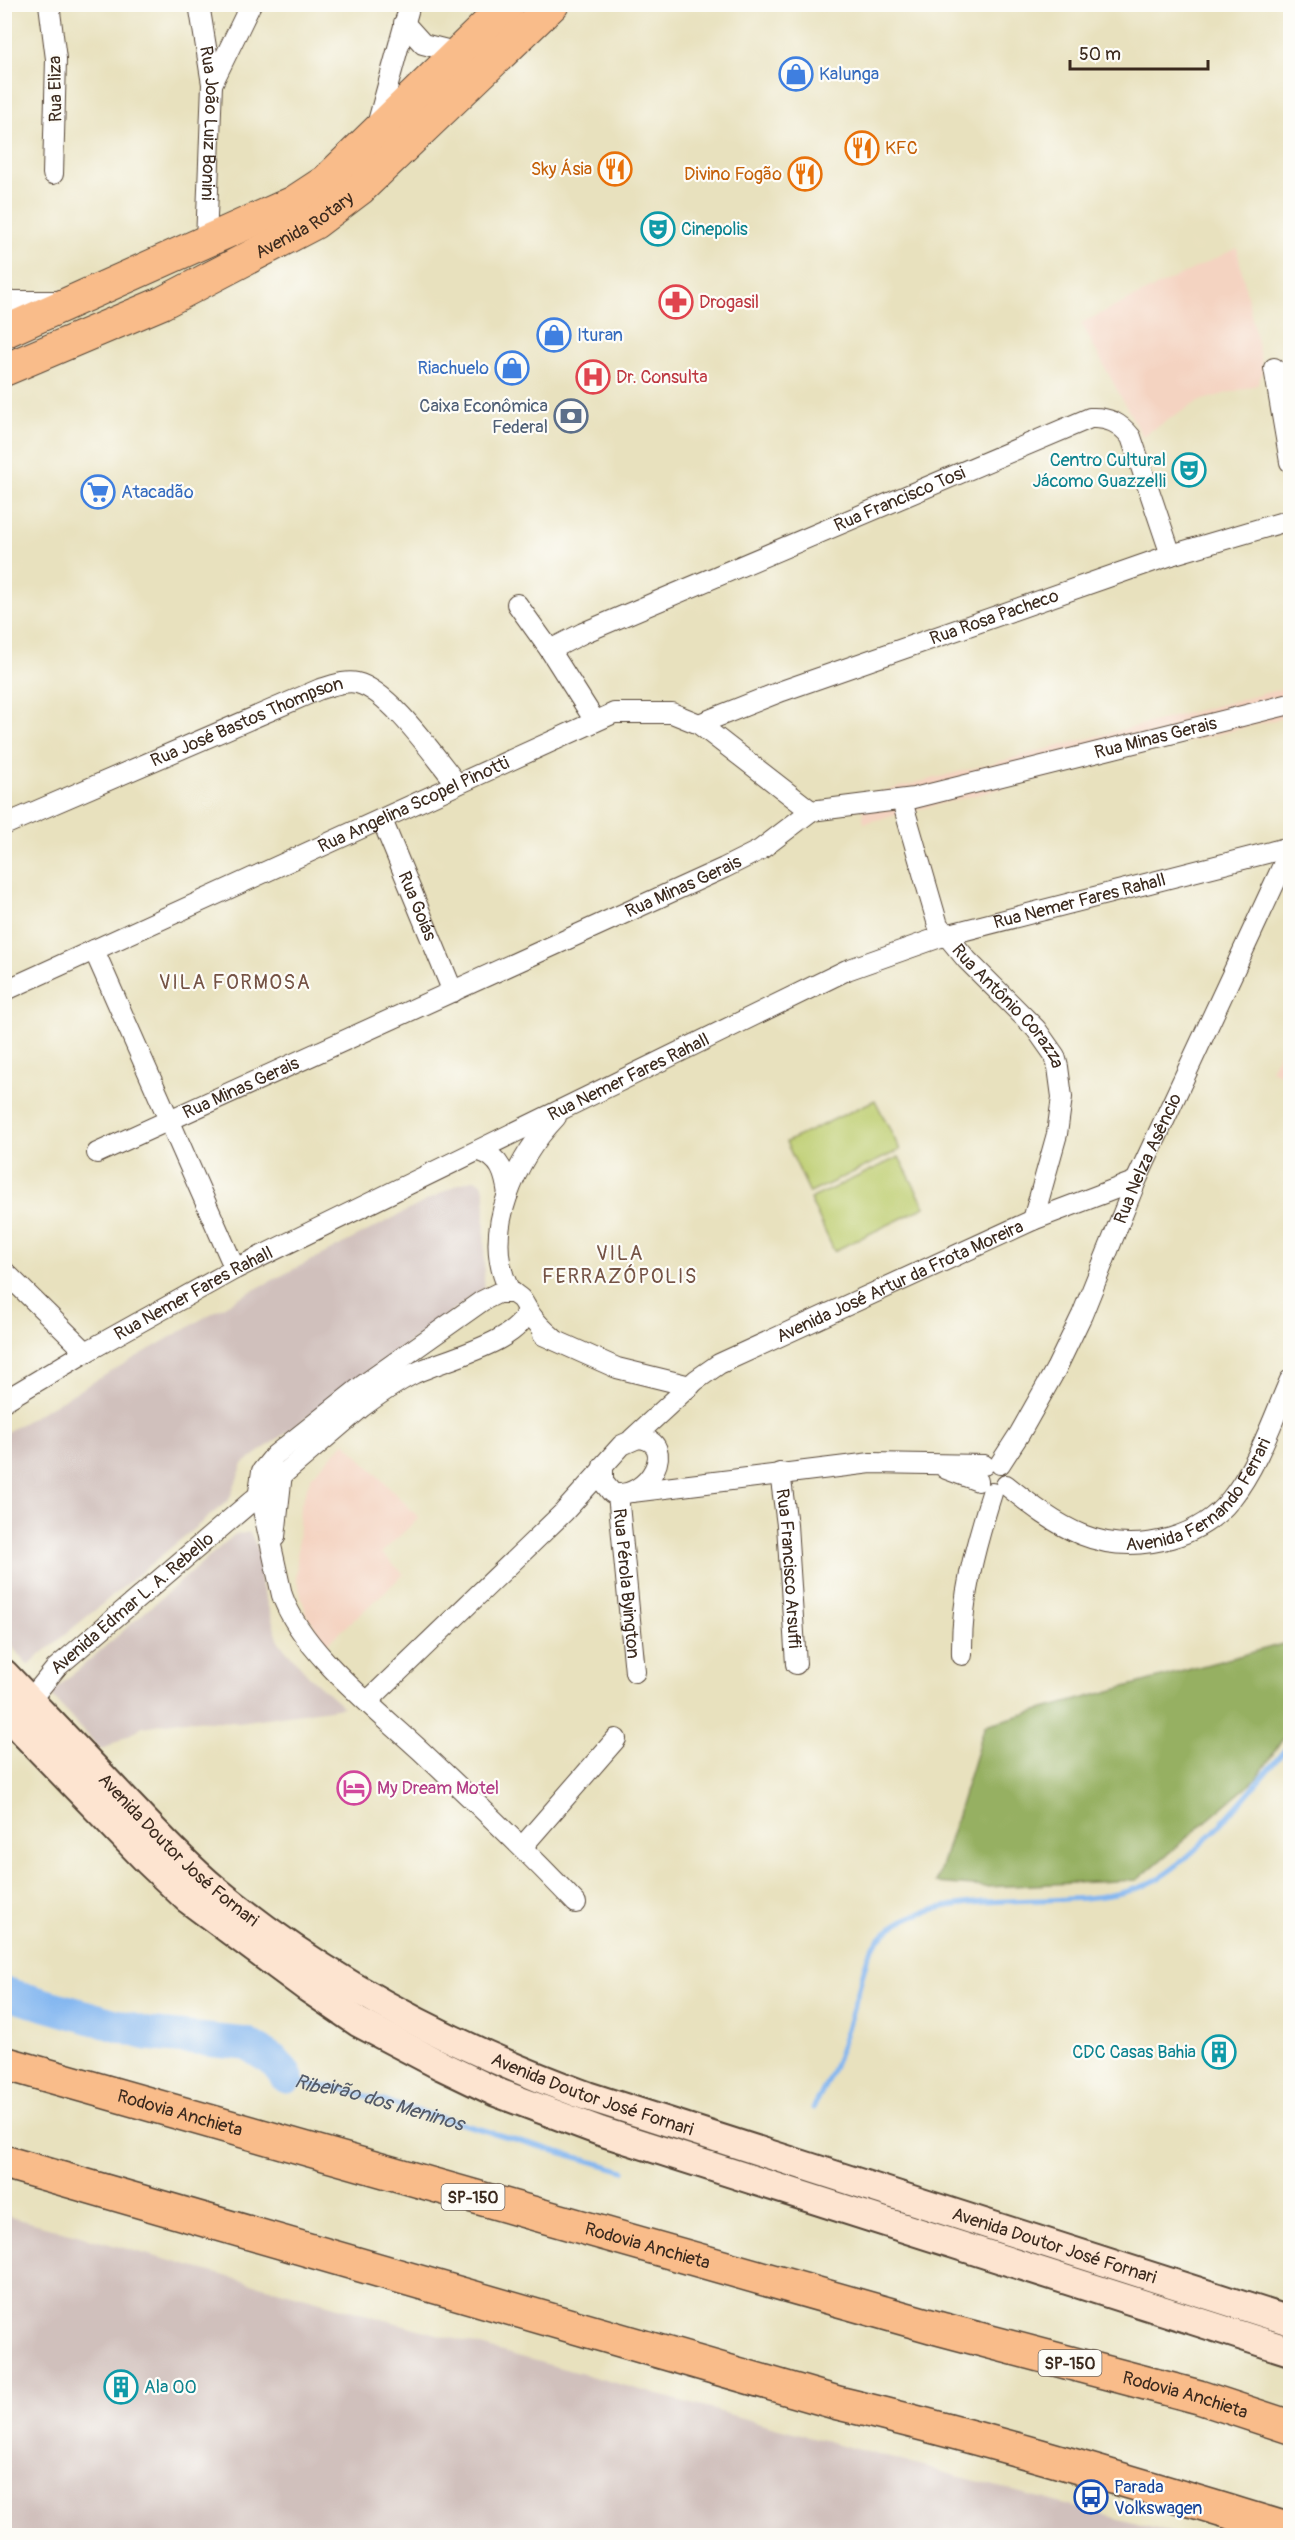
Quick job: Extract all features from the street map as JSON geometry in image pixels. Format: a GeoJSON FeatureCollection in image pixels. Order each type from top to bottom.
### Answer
{"type":"FeatureCollection","features":[{"type":"Feature","properties":{"kind":"highway","name":"Rodovia Anchieta"},"geometry":{"type":"LineString","coordinates":[[4,2063],[929,2326],[1199,2397],[1290,2427]]}},
{"type":"Feature","properties":{"kind":"highway"},"geometry":{"type":"LineString","coordinates":[[9,2166],[86,2185],[838,2403],[1006,2445],[1290,2530]]}},
{"type":"Feature","properties":{"kind":"main road","name":"Avenida Rotary"},"geometry":{"type":"LineString","coordinates":[[4,332],[294,202],[326,181],[508,4]]}},
{"type":"Feature","properties":{"kind":"main road","name":"Avenida Rotary"},"geometry":{"type":"LineString","coordinates":[[4,370],[162,303],[315,224],[360,189],[553,4]]}},
{"type":"Feature","properties":{"kind":"street","name":"Rua Eliza"},"geometry":{"type":"LineString","coordinates":[[49,4],[56,59],[53,174]]}},
{"type":"Feature","properties":{"kind":"street","name":"Rua João Luiz Bonini"},"geometry":{"type":"LineString","coordinates":[[199,4],[212,84],[206,242]]}},
{"type":"Feature","properties":{"kind":"street"},"geometry":{"type":"LineString","coordinates":[[212,84],[251,4]]}},
{"type":"Feature","properties":{"kind":"street"},"geometry":{"type":"LineString","coordinates":[[407,14],[423,44],[459,54],[501,56]]}},
{"type":"Feature","properties":{"kind":"street"},"geometry":{"type":"LineString","coordinates":[[375,135],[407,14]]}},
{"type":"Feature","properties":{"kind":"street"},"geometry":{"type":"LineString","coordinates":[[4,301],[77,301]]}},
{"type":"Feature","properties":{"kind":"street"},"geometry":{"type":"LineString","coordinates":[[1274,368],[1290,462]]}},
{"type":"Feature","properties":{"kind":"street","name":"Rua Francisco Tosi"},"geometry":{"type":"LineString","coordinates":[[550,650],[583,633],[1089,418],[1104,417],[1124,429],[1131,437],[1171,555]]}},
{"type":"Feature","properties":{"kind":"street","name":"Rua Rosa Pacheco"},"geometry":{"type":"LineString","coordinates":[[699,724],[782,691],[1171,555],[1290,520]]}},
{"type":"Feature","properties":{"kind":"street"},"geometry":{"type":"LineString","coordinates":[[517,604],[550,650],[595,721]]}},
{"type":"Feature","properties":{"kind":"street","name":"Rua José Bastos Thompson"},"geometry":{"type":"LineString","coordinates":[[4,825],[320,689],[354,682],[368,687],[387,701],[457,784]]}},
{"type":"Feature","properties":{"kind":"street","name":"Rua Minas Gerais"},"geometry":{"type":"LineString","coordinates":[[97,1154],[760,850],[811,810],[902,801],[1290,704]]}},
{"type":"Feature","properties":{"kind":"street","name":"Rua Angelina Scopel Pinotti"},"geometry":{"type":"LineString","coordinates":[[4,991],[614,713],[642,711],[672,713],[699,724],[811,810]]}},
{"type":"Feature","properties":{"kind":"street","name":"Rua Antônio Corazza"},"geometry":{"type":"LineString","coordinates":[[902,801],[933,914],[946,935],[1036,1029],[1055,1056],[1062,1097],[1057,1134],[1033,1220]]}},
{"type":"Feature","properties":{"kind":"street","name":"Rua Goiás"},"geometry":{"type":"LineString","coordinates":[[382,820],[453,992]]}},
{"type":"Feature","properties":{"kind":"street","name":"Rua Nemer Fares Rahall"},"geometry":{"type":"LineString","coordinates":[[4,1401],[86,1352],[235,1269],[847,970],[946,935],[1290,849]]}},
{"type":"Feature","properties":{"kind":"street","name":"Rua Nelza Asêncio"},"geometry":{"type":"LineString","coordinates":[[962,1655],[961,1626],[967,1582],[992,1478],[1020,1434],[1077,1326],[1136,1181],[1290,849]]}},
{"type":"Feature","properties":{"kind":"street"},"geometry":{"type":"LineString","coordinates":[[94,950],[235,1269]]}},
{"type":"Feature","properties":{"kind":"street"},"geometry":{"type":"LineString","coordinates":[[554,1338],[512,1293],[505,1277],[500,1250],[500,1224],[508,1194],[533,1147],[563,1110]]}},
{"type":"Feature","properties":{"kind":"street"},"geometry":{"type":"LineString","coordinates":[[480,1151],[492,1155],[498,1161],[504,1173],[508,1194]]}},
{"type":"Feature","properties":{"kind":"street","name":"Avenida José Artur da Frota Moreira"},"geometry":{"type":"LineString","coordinates":[[632,1439],[708,1371],[738,1354],[1033,1220],[1136,1181]]}},
{"type":"Feature","properties":{"kind":"street"},"geometry":{"type":"LineString","coordinates":[[4,1271],[86,1352]]}},
{"type":"Feature","properties":{"kind":"street"},"geometry":{"type":"LineString","coordinates":[[512,1293],[498,1293],[482,1301],[355,1392],[267,1463],[260,1476],[259,1492],[282,1595],[292,1620],[320,1653],[368,1701],[522,1847],[576,1903]]}},
{"type":"Feature","properties":{"kind":"street"},"geometry":{"type":"LineString","coordinates":[[526,1309],[524,1319],[516,1329],[554,1338],[617,1368],[690,1386]]}},
{"type":"Feature","properties":{"kind":"street","name":"Avenida Edmar L. A. Rebello"},"geometry":{"type":"LineString","coordinates":[[16,1711],[56,1668],[259,1492],[362,1407],[396,1383],[431,1366],[497,1340],[516,1329]]}},
{"type":"Feature","properties":{"kind":"street","name":"Avenida Fernando Ferrari"},"geometry":{"type":"LineString","coordinates":[[780,1473],[871,1463],[932,1464],[992,1478],[1059,1524],[1103,1543],[1134,1545],[1182,1535],[1210,1520],[1238,1489],[1290,1380]]}},
{"type":"Feature","properties":{"kind":"street","name":"Avenida José Artur da Frota Moreira"},"geometry":{"type":"LineString","coordinates":[[657,1451],[660,1428],[674,1402]]}},
{"type":"Feature","properties":{"kind":"street"},"geometry":{"type":"LineString","coordinates":[[368,1701],[564,1512],[602,1470],[613,1454],[632,1439],[644,1438],[657,1451],[670,1470],[695,1483]]}},
{"type":"Feature","properties":{"kind":"street"},"geometry":{"type":"LineString","coordinates":[[621,1493],[651,1475],[657,1451]]}},
{"type":"Feature","properties":{"kind":"street"},"geometry":{"type":"LineString","coordinates":[[602,1470],[604,1485],[621,1493]]}},
{"type":"Feature","properties":{"kind":"street"},"geometry":{"type":"LineString","coordinates":[[274,1558],[282,1473]]}},
{"type":"Feature","properties":{"kind":"street"},"geometry":{"type":"LineString","coordinates":[[564,1512],[621,1493],[780,1473]]}},
{"type":"Feature","properties":{"kind":"street","name":"Rua Francisco Arsuffi"},"geometry":{"type":"LineString","coordinates":[[780,1473],[787,1525],[796,1664]]}},
{"type":"Feature","properties":{"kind":"street","name":"Rua Pérola Byington"},"geometry":{"type":"LineString","coordinates":[[621,1493],[635,1672]]}},
{"type":"Feature","properties":{"kind":"street","name":"Avenida Doutor José Fornari"},"geometry":{"type":"LineString","coordinates":[[4,1674],[16,1711],[148,1861],[188,1899],[235,1936],[358,2022],[496,2092],[600,2131],[1290,2351]]}},
{"type":"Feature","properties":{"kind":"street","name":"Avenida Doutor José Fornari"},"geometry":{"type":"LineString","coordinates":[[16,1711],[213,1888],[325,1968],[403,2016],[516,2070],[587,2096],[1290,2321]]}},
{"type":"Feature","properties":{"kind":"street"},"geometry":{"type":"LineString","coordinates":[[522,1847],[616,1739]]}},
{"type":"Feature","properties":{"kind":"shaded area"},"geometry":{"type":"Polygon","coordinates":[[[1237,248],[1263,371],[1257,385],[1199,401],[1142,436],[1081,323],[1237,248]]]}},
{"type":"Feature","properties":{"kind":"shaded area"},"geometry":{"type":"Polygon","coordinates":[[[1290,687],[1290,716],[864,823],[861,797],[1290,687]]]}},
{"type":"Feature","properties":{"kind":"shaded area"},"geometry":{"type":"Polygon","coordinates":[[[1290,1030],[1290,1078],[1271,1070],[1290,1030]]]}},
{"type":"Feature","properties":{"kind":"shaded area"},"geometry":{"type":"Polygon","coordinates":[[[475,1179],[482,1184],[485,1191],[484,1288],[243,1464],[229,1500],[28,1665],[5,1639],[5,1433],[238,1298],[459,1184],[475,1179]]]}},
{"type":"Feature","properties":{"kind":"shaded area"},"geometry":{"type":"Polygon","coordinates":[[[345,1442],[419,1518],[381,1553],[404,1574],[326,1645],[306,1613],[296,1578],[300,1507],[311,1477],[345,1442]]]}},
{"type":"Feature","properties":{"kind":"shaded area"},"geometry":{"type":"Polygon","coordinates":[[[250,1532],[262,1557],[261,1583],[279,1642],[309,1676],[344,1707],[239,1722],[185,1720],[143,1727],[101,1750],[50,1694],[234,1535],[250,1532]]]}},
{"type":"Feature","properties":{"kind":"shaded area"},"geometry":{"type":"Polygon","coordinates":[[[4,2215],[830,2442],[1179,2535],[5,2535],[4,2215]]]}},
{"type":"Feature","properties":{"kind":"green space"},"geometry":{"type":"Polygon","coordinates":[[[875,1100],[900,1150],[810,1193],[786,1142],[875,1100]]]}},
{"type":"Feature","properties":{"kind":"green space"},"geometry":{"type":"Polygon","coordinates":[[[899,1157],[925,1207],[834,1251],[810,1199],[899,1157]]]}},
{"type":"Feature","properties":{"kind":"green space"},"geometry":{"type":"Polygon","coordinates":[[[1290,1642],[1290,1728],[1257,1778],[1137,1880],[986,1887],[936,1883],[985,1725],[1290,1642]]]}},
{"type":"Feature","properties":{"kind":"waterway"},"geometry":{"type":"LineString","coordinates":[[813,2108],[839,2053],[868,1956],[889,1929],[920,1913],[957,1905],[1082,1898],[1120,1893],[1152,1882],[1189,1855],[1207,1838],[1290,1744]]}},
{"type":"Feature","properties":{"kind":"waterway","name":"Ribeirão dos Meninos"},"geometry":{"type":"LineString","coordinates":[[4,1993],[147,2034],[247,2044],[273,2060],[287,2077]]}},
{"type":"Feature","properties":{"kind":"waterway","name":"Ribeirão dos Meninos"},"geometry":{"type":"LineString","coordinates":[[287,2077],[315,2086],[335,2087],[624,2171]]}},
{"type":"Feature","properties":{"kind":"place","name":"Kalunga"},"geometry":{"type":"Point","coordinates":[796,74]}},
{"type":"Feature","properties":{"kind":"place","name":"KFC"},"geometry":{"type":"Point","coordinates":[862,148]}},
{"type":"Feature","properties":{"kind":"place","name":"Sky Ásia"},"geometry":{"type":"Point","coordinates":[615,169]}},
{"type":"Feature","properties":{"kind":"place","name":"Divino Fogão"},"geometry":{"type":"Point","coordinates":[805,174]}},
{"type":"Feature","properties":{"kind":"place","name":"Cinepolis"},"geometry":{"type":"Point","coordinates":[658,229]}},
{"type":"Feature","properties":{"kind":"place","name":"Drogasil"},"geometry":{"type":"Point","coordinates":[676,302]}},
{"type":"Feature","properties":{"kind":"place","name":"Ituran"},"geometry":{"type":"Point","coordinates":[554,335]}},
{"type":"Feature","properties":{"kind":"place","name":"Riachuelo"},"geometry":{"type":"Point","coordinates":[512,368]}},
{"type":"Feature","properties":{"kind":"place","name":"Dr. Consulta"},"geometry":{"type":"Point","coordinates":[593,377]}},
{"type":"Feature","properties":{"kind":"place","name":"Caixa Econômica Federal"},"geometry":{"type":"Point","coordinates":[571,416]}},
{"type":"Feature","properties":{"kind":"place","name":"Centro Cultural Jácomo Guazzelli"},"geometry":{"type":"Point","coordinates":[1189,470]}},
{"type":"Feature","properties":{"kind":"place","name":"Atacadão"},"geometry":{"type":"Point","coordinates":[98,492]}},
{"type":"Feature","properties":{"kind":"place","name":"My Dream Motel"},"geometry":{"type":"Point","coordinates":[354,1788]}},
{"type":"Feature","properties":{"kind":"place","name":"CDC Casas Bahia"},"geometry":{"type":"Point","coordinates":[1219,2052]}},
{"type":"Feature","properties":{"kind":"place","name":"Ala 00"},"geometry":{"type":"Point","coordinates":[121,2387]}},
{"type":"Feature","properties":{"kind":"place","name":"Parada Volkswagen"},"geometry":{"type":"Point","coordinates":[1091,2497]}},
{"type":"Feature","properties":{"kind":"district","name":"VILA FORMOSA"},"geometry":{"type":"Point","coordinates":[235,982]}},
{"type":"Feature","properties":{"kind":"district","name":"VILA FERRAZÓPOLIS"},"geometry":{"type":"Point","coordinates":[620,1264]}}]}
